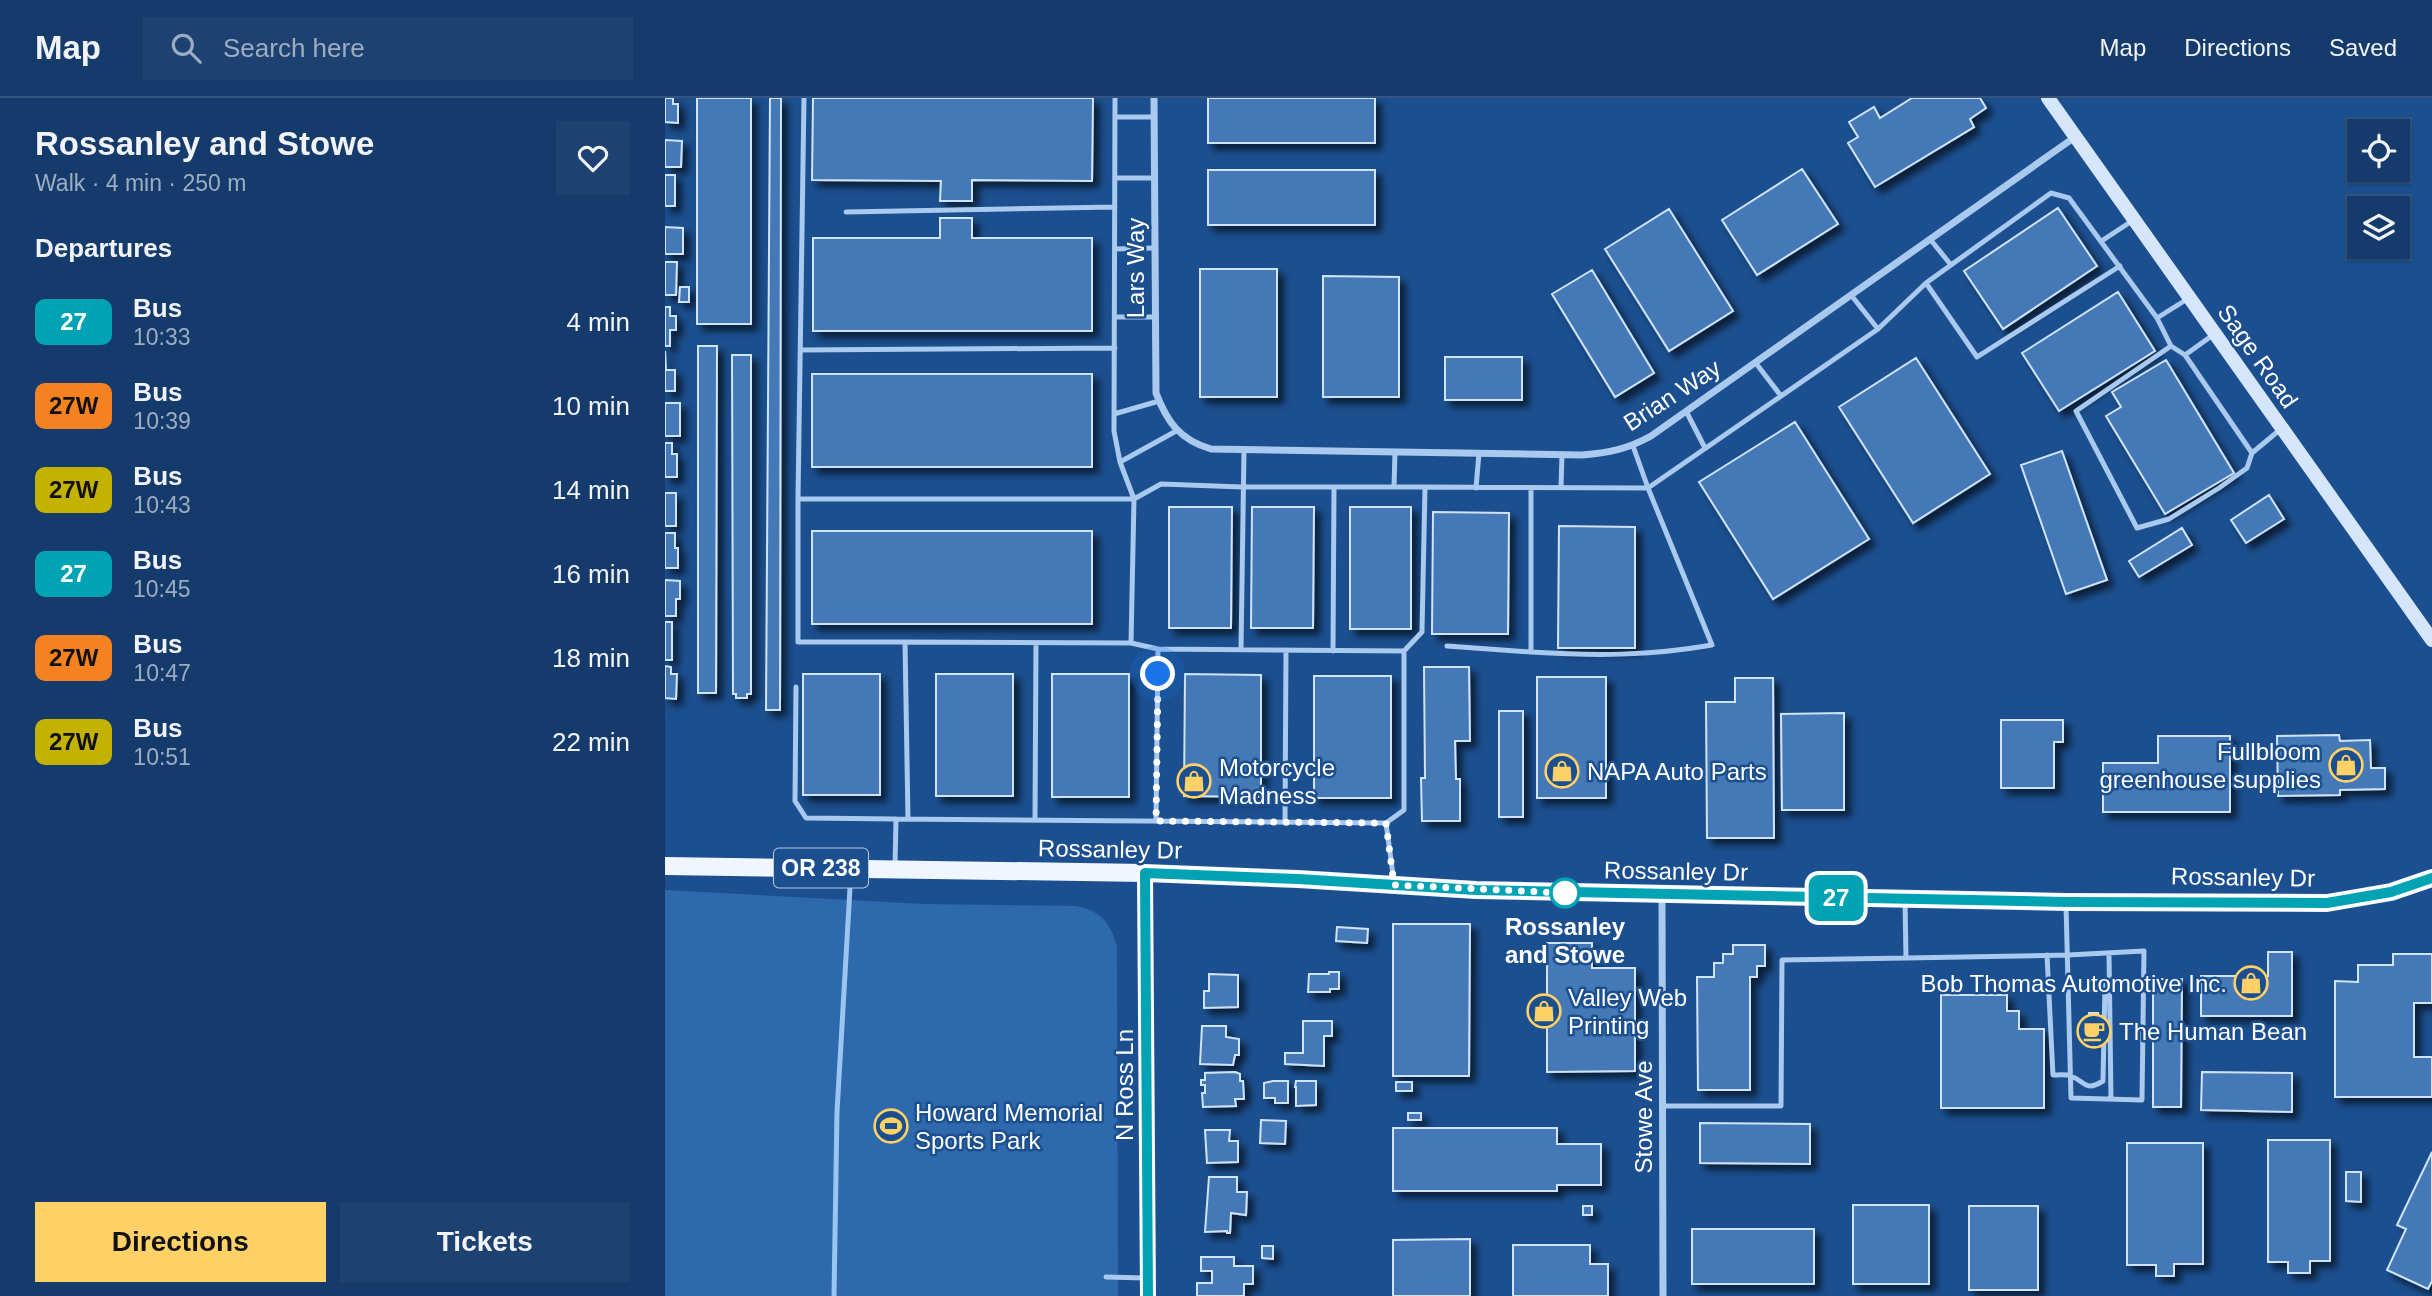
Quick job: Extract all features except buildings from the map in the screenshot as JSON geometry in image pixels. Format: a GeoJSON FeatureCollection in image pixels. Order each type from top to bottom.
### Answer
{"type":"FeatureCollection","features":[{"type":"Feature","properties":{"kind":"main road","name":"Sage Road"},"geometry":{"type":"LineString","coordinates":[[2048,98],[2432,640]]}},
{"type":"Feature","properties":{"kind":"main road","name":"Rossanley Dr"},"geometry":{"type":"LineString","coordinates":[[665,866],[1145,873],[1476,890],[1662,896],[2066,902],[2327,903],[2391,892],[2432,878]]}},
{"type":"Feature","properties":{"kind":"main road","name":"N Ross Ln"},"geometry":{"type":"LineString","coordinates":[[1145,873],[1149,1296]]}},
{"type":"Feature","properties":{"kind":"street","name":"Lars Way"},"geometry":{"type":"LineString","coordinates":[[1154,98],[1154,375],[1159,401],[1167,420],[1178,430]]}},
{"type":"Feature","properties":{"kind":"street","name":"Brian Way"},"geometry":{"type":"LineString","coordinates":[[1178,430],[1199,445],[1212,449],[1562,454],[1602,453],[1633,446],[2075,137]]}},
{"type":"Feature","properties":{"kind":"street","name":"Stowe Ave"},"geometry":{"type":"LineString","coordinates":[[1662,896],[1663,1296]]}},
{"type":"Feature","properties":{"kind":"lane"},"geometry":{"type":"LineString","coordinates":[[804,98],[797,642],[1131,643],[1158,649],[1404,651]]}},
{"type":"Feature","properties":{"kind":"lane"},"geometry":{"type":"LineString","coordinates":[[1115,98],[1114,431],[1120,462],[1134,499],[1131,643]]}},
{"type":"Feature","properties":{"kind":"lane"},"geometry":{"type":"LineString","coordinates":[[1115,117],[1154,117]]}},
{"type":"Feature","properties":{"kind":"lane"},"geometry":{"type":"LineString","coordinates":[[1115,178],[1154,178]]}},
{"type":"Feature","properties":{"kind":"lane"},"geometry":{"type":"LineString","coordinates":[[797,499],[1134,499],[1161,484],[1242,487],[1648,488],[1878,329],[1926,284],[2051,192],[2069,198],[2102,240],[2157,318],[2171,346],[2185,355],[2252,453]]}},
{"type":"Feature","properties":{"kind":"lane"},"geometry":{"type":"LineString","coordinates":[[846,212],[1115,206]]}},
{"type":"Feature","properties":{"kind":"lane"},"geometry":{"type":"LineString","coordinates":[[2102,240],[2134,219]]}},
{"type":"Feature","properties":{"kind":"lane"},"geometry":{"type":"LineString","coordinates":[[1930,239],[1951,265]]}},
{"type":"Feature","properties":{"kind":"lane"},"geometry":{"type":"LineString","coordinates":[[1115,249],[1154,248]]}},
{"type":"Feature","properties":{"kind":"lane"},"geometry":{"type":"LineString","coordinates":[[1926,284],[1977,357],[2120,266]]}},
{"type":"Feature","properties":{"kind":"lane"},"geometry":{"type":"LineString","coordinates":[[1851,295],[1878,329]]}},
{"type":"Feature","properties":{"kind":"lane"},"geometry":{"type":"LineString","coordinates":[[2157,318],[2189,298]]}},
{"type":"Feature","properties":{"kind":"lane"},"geometry":{"type":"LineString","coordinates":[[1115,317],[1154,317]]}},
{"type":"Feature","properties":{"kind":"lane"},"geometry":{"type":"LineString","coordinates":[[2185,355],[2214,334]]}},
{"type":"Feature","properties":{"kind":"lane"},"geometry":{"type":"LineString","coordinates":[[2171,346],[2076,411],[2137,528],[2169,519],[2219,488],[2247,468],[2252,453],[2282,428]]}},
{"type":"Feature","properties":{"kind":"lane"},"geometry":{"type":"LineString","coordinates":[[800,350],[1115,348]]}},
{"type":"Feature","properties":{"kind":"lane"},"geometry":{"type":"LineString","coordinates":[[1755,362],[1781,396]]}},
{"type":"Feature","properties":{"kind":"lane"},"geometry":{"type":"LineString","coordinates":[[1114,414],[1159,401]]}},
{"type":"Feature","properties":{"kind":"lane"},"geometry":{"type":"LineString","coordinates":[[1686,411],[1705,449]]}},
{"type":"Feature","properties":{"kind":"lane"},"geometry":{"type":"LineString","coordinates":[[1120,462],[1178,430]]}},
{"type":"Feature","properties":{"kind":"lane"},"geometry":{"type":"LineString","coordinates":[[1447,646],[1597,656],[1667,653],[1712,645],[1633,446]]}},
{"type":"Feature","properties":{"kind":"lane"},"geometry":{"type":"LineString","coordinates":[[1241,650],[1244,450]]}},
{"type":"Feature","properties":{"kind":"lane"},"geometry":{"type":"LineString","coordinates":[[1394,487],[1395,452]]}},
{"type":"Feature","properties":{"kind":"lane"},"geometry":{"type":"LineString","coordinates":[[1476,488],[1479,453]]}},
{"type":"Feature","properties":{"kind":"lane"},"geometry":{"type":"LineString","coordinates":[[1561,487],[1562,454]]}},
{"type":"Feature","properties":{"kind":"lane"},"geometry":{"type":"LineString","coordinates":[[1333,651],[1334,487]]}},
{"type":"Feature","properties":{"kind":"lane"},"geometry":{"type":"LineString","coordinates":[[796,687],[795,801],[806,818],[1386,823],[1403,810],[1404,651],[1422,632],[1426,487]]}},
{"type":"Feature","properties":{"kind":"lane"},"geometry":{"type":"LineString","coordinates":[[1531,488],[1531,652]]}},
{"type":"Feature","properties":{"kind":"lane"},"geometry":{"type":"LineString","coordinates":[[905,642],[908,819]]}},
{"type":"Feature","properties":{"kind":"lane"},"geometry":{"type":"LineString","coordinates":[[1035,819],[1036,643]]}},
{"type":"Feature","properties":{"kind":"lane"},"geometry":{"type":"LineString","coordinates":[[1156,821],[1158,649]]}},
{"type":"Feature","properties":{"kind":"lane"},"geometry":{"type":"LineString","coordinates":[[1285,822],[1286,651]]}},
{"type":"Feature","properties":{"kind":"lane"},"geometry":{"type":"LineString","coordinates":[[895,869],[896,819]]}},
{"type":"Feature","properties":{"kind":"lane"},"geometry":{"type":"LineString","coordinates":[[1386,823],[1394,885]]}},
{"type":"Feature","properties":{"kind":"lane"},"geometry":{"type":"LineString","coordinates":[[1905,898],[1906,958]]}},
{"type":"Feature","properties":{"kind":"lane"},"geometry":{"type":"LineString","coordinates":[[1662,1105],[1781,1106],[1782,960],[2068,955],[2144,951],[2142,1100],[2071,1098],[2068,955],[2066,902]]}},
{"type":"Feature","properties":{"kind":"lane"},"geometry":{"type":"LineString","coordinates":[[2109,953],[2111,1100]]}},
{"type":"Feature","properties":{"kind":"lane"},"geometry":{"type":"LineString","coordinates":[[2047,955],[2053,1075],[2071,1075],[2083,1085],[2095,1086],[2103,1081],[2105,985],[2110,978]]}},
{"type":"Feature","properties":{"kind":"lane"},"geometry":{"type":"LineString","coordinates":[[1105,1277],[1148,1278]]}},
{"type":"Feature","properties":{"kind":"shaded area","name":"Howard Memorial Sports Park"},"geometry":{"type":"Polygon","coordinates":[[[665,890],[923,904],[1075,906],[1103,918],[1117,946],[1118,1296],[665,1296],[665,890]]]}},
{"type":"Feature","properties":{"kind":"waterway"},"geometry":{"type":"LineString","coordinates":[[834,1296],[837,1112],[850,888]]}},
{"type":"Feature","properties":{"kind":"bus line","name":"27"},"geometry":{"type":"LineString","coordinates":[[1148,1296],[1145,873],[1476,890],[1662,896],[2066,902],[2327,903],[2391,892],[2432,878]]}},
{"type":"Feature","properties":{"kind":"place","name":"Fullbloom greenhouse supplies"},"geometry":{"type":"Point","coordinates":[2346,765]}},
{"type":"Feature","properties":{"kind":"place","name":"NAPA Auto Parts"},"geometry":{"type":"Point","coordinates":[1562,771]}},
{"type":"Feature","properties":{"kind":"place","name":"Motorcycle Madness"},"geometry":{"type":"Point","coordinates":[1194,781]}},
{"type":"Feature","properties":{"kind":"place","name":"Rossanley and Stowe"},"geometry":{"type":"Point","coordinates":[1565,893]}},
{"type":"Feature","properties":{"kind":"place","name":"Bob Thomas Automotive Inc."},"geometry":{"type":"Point","coordinates":[2251,983]}},
{"type":"Feature","properties":{"kind":"place","name":"Valley Web Printing"},"geometry":{"type":"Point","coordinates":[1544,1011]}},
{"type":"Feature","properties":{"kind":"place","name":"The Human Bean"},"geometry":{"type":"Point","coordinates":[2094,1031]}},
{"type":"Feature","properties":{"kind":"place","name":"Howard Memorial Sports Park"},"geometry":{"type":"Point","coordinates":[891,1126]}},
{"type":"Feature","properties":{"kind":"route"},"geometry":{"type":"LineString","coordinates":[[1158,674],[1156,821],[1386,823],[1394,885],[1565,893]]}}]}
